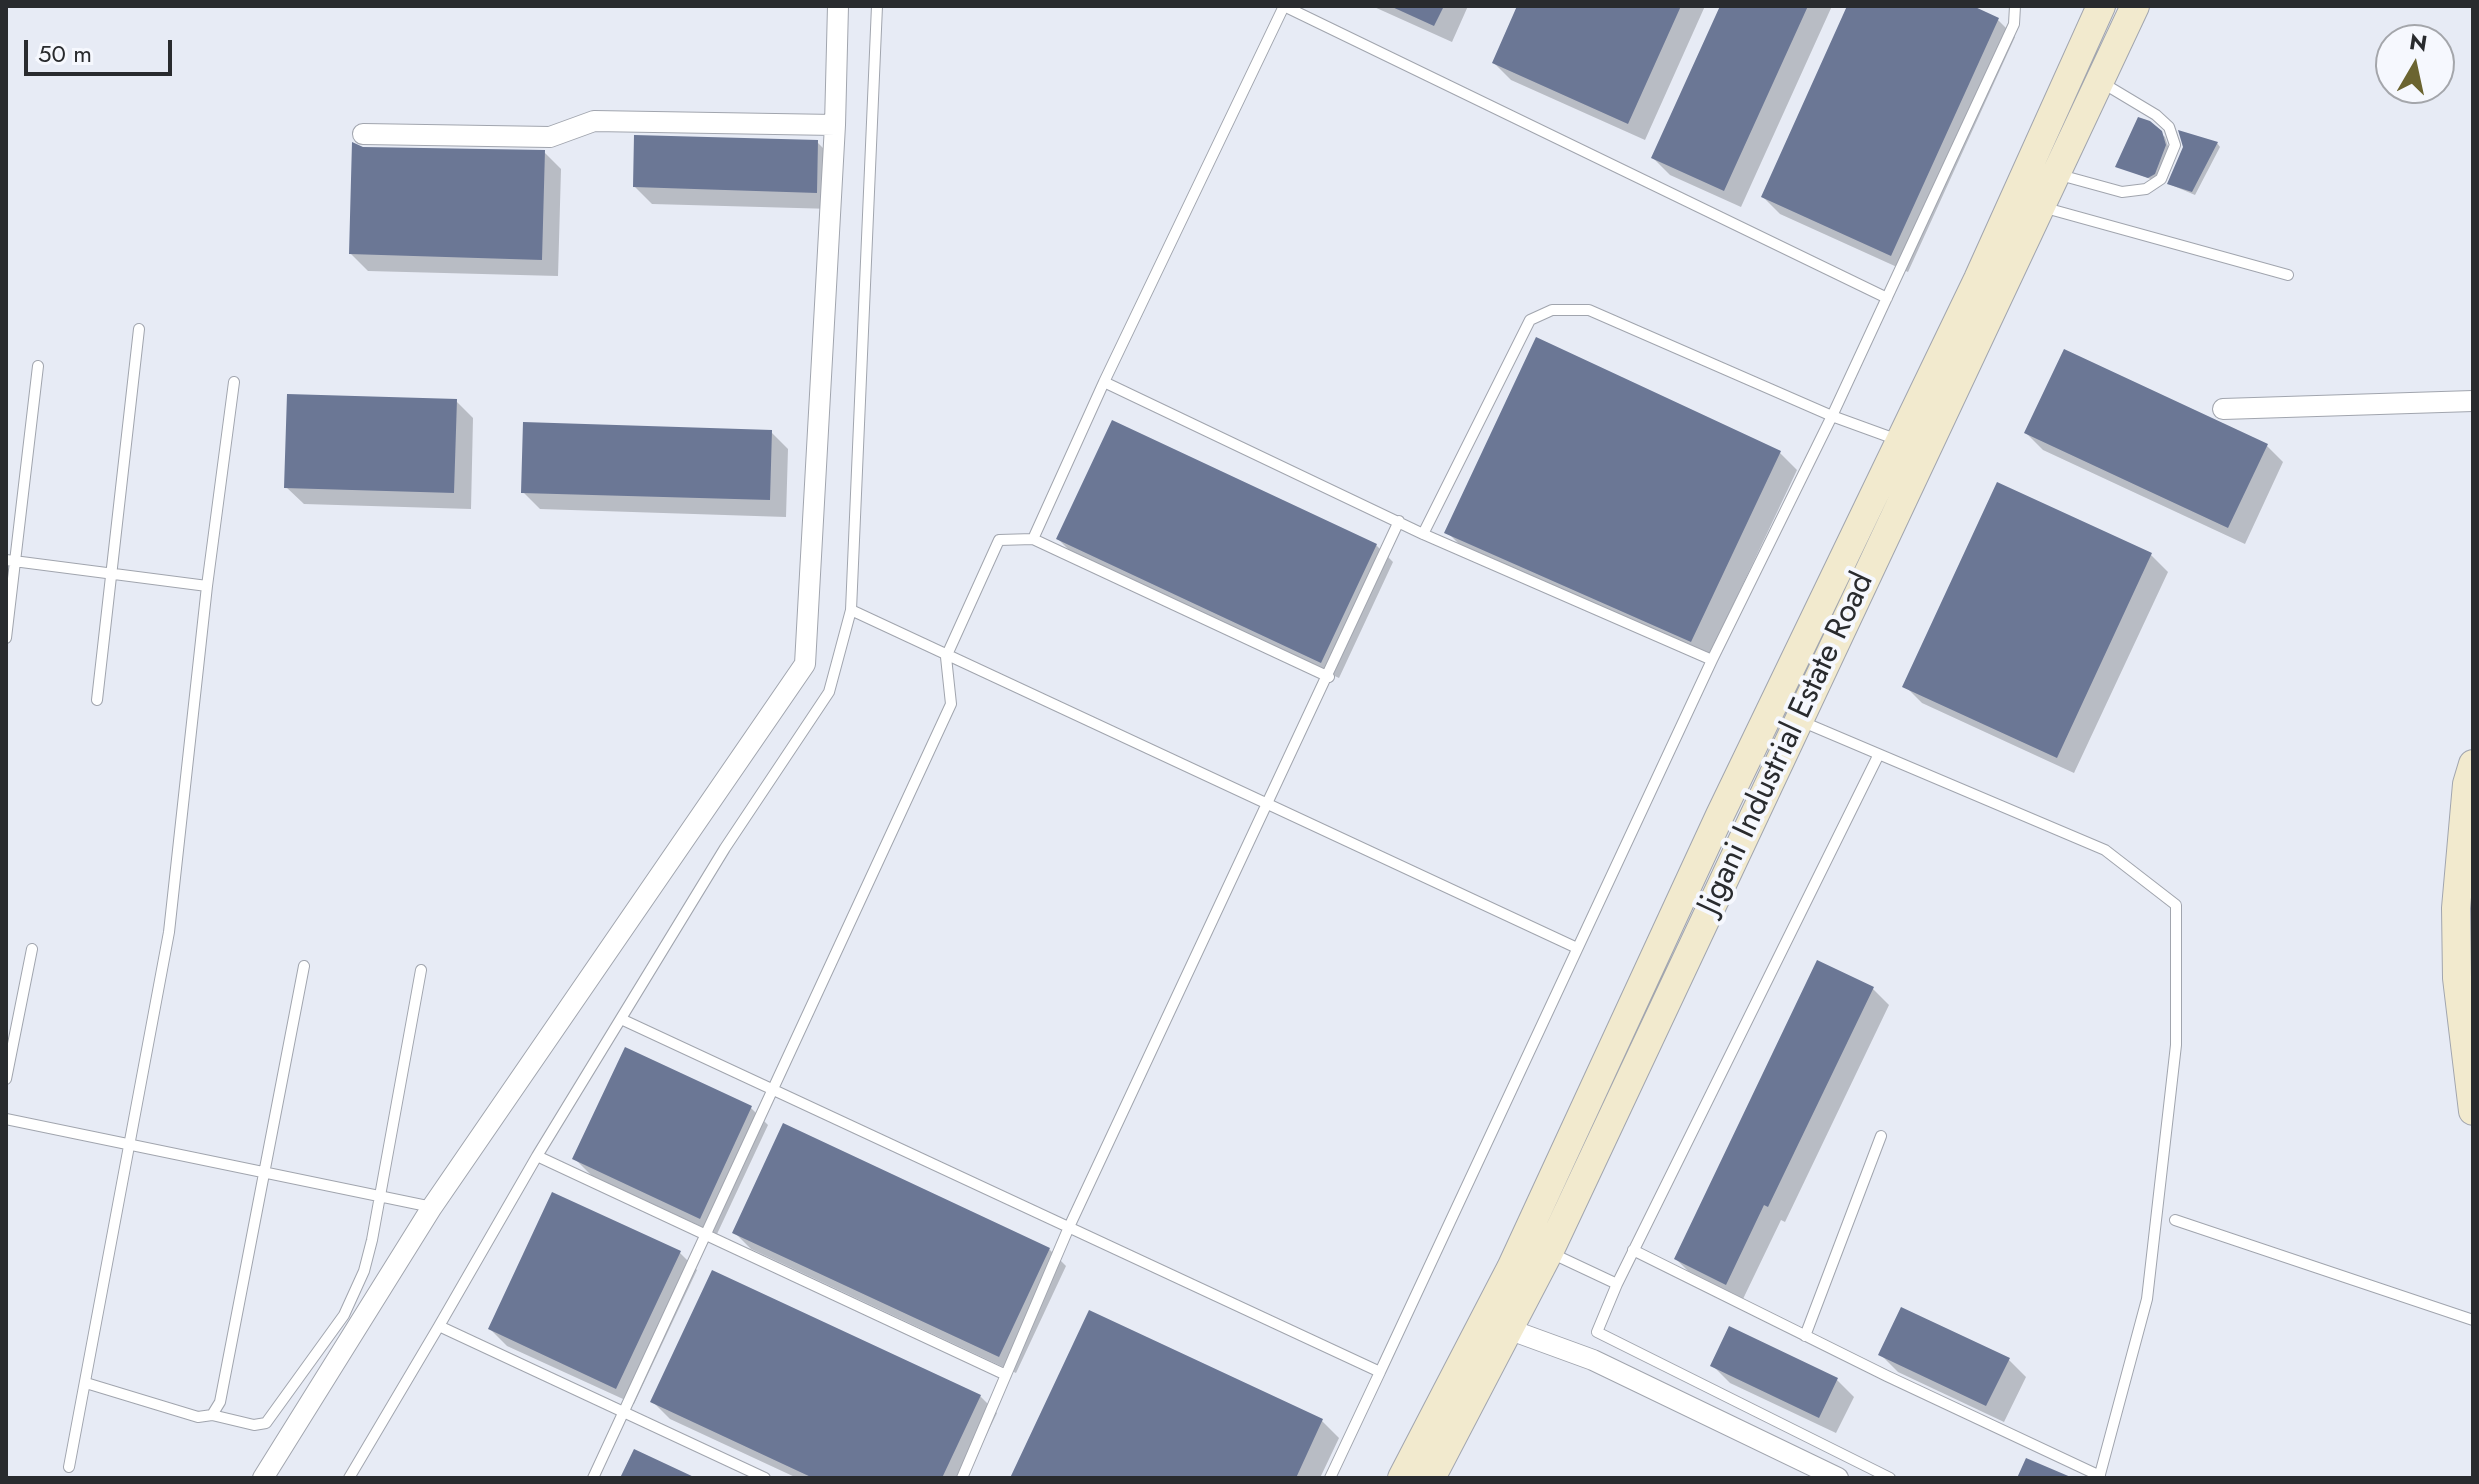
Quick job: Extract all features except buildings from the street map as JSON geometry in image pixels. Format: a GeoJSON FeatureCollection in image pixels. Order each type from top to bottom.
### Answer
{"type":"FeatureCollection","features":[{"type":"Feature","properties":{"kind":"main road","name":"Jigani Industrial Estate Road"},"geometry":{"type":"LineString","coordinates":[[1402,1478],[1511,1268],[1720,815],[1978,279],[2101,6]]}},
{"type":"Feature","properties":{"kind":"main road","name":"Jigani Industrial Estate Road"},"geometry":{"type":"LineString","coordinates":[[1431,1478],[1549,1252],[2135,6]]}},
{"type":"Feature","properties":{"kind":"main road"},"geometry":{"type":"LineString","coordinates":[[2473,764],[2467,784],[2456,908],[2457,978],[2473,1111]]}},
{"type":"Feature","properties":{"kind":"street"},"geometry":{"type":"LineString","coordinates":[[263,1478],[432,1207],[805,664],[835,125],[838,6]]}},
{"type":"Feature","properties":{"kind":"street"},"geometry":{"type":"LineString","coordinates":[[363,134],[550,137],[594,121],[835,125]]}},
{"type":"Feature","properties":{"kind":"street"},"geometry":{"type":"LineString","coordinates":[[2223,409],[2473,401]]}},
{"type":"Feature","properties":{"kind":"street"},"geometry":{"type":"LineString","coordinates":[[1508,1329],[1593,1360],[1838,1478]]}},
{"type":"Feature","properties":{"kind":"lane"},"geometry":{"type":"LineString","coordinates":[[349,1478],[537,1156],[725,848],[829,692],[851,610],[877,6]]}},
{"type":"Feature","properties":{"kind":"lane"},"geometry":{"type":"LineString","coordinates":[[1033,539],[1104,382],[1284,6],[1887,298]]}},
{"type":"Feature","properties":{"kind":"lane"},"geometry":{"type":"LineString","coordinates":[[1330,1478],[1712,660],[1887,298],[2014,24],[2015,6]]}},
{"type":"Feature","properties":{"kind":"lane"},"geometry":{"type":"LineString","coordinates":[[2056,173],[2122,192],[2146,189],[2161,179],[2175,145],[2169,127],[2156,115],[2100,81]]}},
{"type":"Feature","properties":{"kind":"lane"},"geometry":{"type":"LineString","coordinates":[[2040,207],[2288,275]]}},
{"type":"Feature","properties":{"kind":"lane"},"geometry":{"type":"LineString","coordinates":[[1423,534],[1530,320],[1552,310],[1589,310],[1832,416],[1900,441]]}},
{"type":"Feature","properties":{"kind":"lane"},"geometry":{"type":"LineString","coordinates":[[97,700],[139,329]]}},
{"type":"Feature","properties":{"kind":"lane"},"geometry":{"type":"LineString","coordinates":[[6,638],[10,560],[38,366]]}},
{"type":"Feature","properties":{"kind":"lane"},"geometry":{"type":"LineString","coordinates":[[69,1467],[169,932],[207,586],[234,382]]}},
{"type":"Feature","properties":{"kind":"lane"},"geometry":{"type":"LineString","coordinates":[[1104,382],[1423,534],[1712,660]]}},
{"type":"Feature","properties":{"kind":"lane"},"geometry":{"type":"LineString","coordinates":[[962,1478],[1069,1227],[1329,677],[1399,521]]}},
{"type":"Feature","properties":{"kind":"lane"},"geometry":{"type":"LineString","coordinates":[[593,1478],[775,1091],[951,704],[946,657],[999,540],[1033,539],[1329,677]]}},
{"type":"Feature","properties":{"kind":"lane"},"geometry":{"type":"LineString","coordinates":[[10,560],[207,586]]}},
{"type":"Feature","properties":{"kind":"lane"},"geometry":{"type":"LineString","coordinates":[[851,610],[946,657],[1577,948]]}},
{"type":"Feature","properties":{"kind":"lane"},"geometry":{"type":"LineString","coordinates":[[1633,1250],[2100,1477],[2147,1299],[2176,1045],[2176,905],[2105,850],[1797,720]]}},
{"type":"Feature","properties":{"kind":"lane"},"geometry":{"type":"LineString","coordinates":[[1878,756],[1633,1250],[1597,1332],[1890,1478]]}},
{"type":"Feature","properties":{"kind":"lane"},"geometry":{"type":"LineString","coordinates":[[6,1079],[32,949]]}},
{"type":"Feature","properties":{"kind":"lane"},"geometry":{"type":"LineString","coordinates":[[212,1415],[220,1402],[304,966]]}},
{"type":"Feature","properties":{"kind":"lane"},"geometry":{"type":"LineString","coordinates":[[86,1383],[198,1417],[212,1415],[254,1425],[266,1423],[344,1315],[364,1271],[421,970]]}},
{"type":"Feature","properties":{"kind":"lane"},"geometry":{"type":"LineString","coordinates":[[621,1019],[1380,1372]]}},
{"type":"Feature","properties":{"kind":"lane"},"geometry":{"type":"LineString","coordinates":[[6,1119],[432,1207]]}},
{"type":"Feature","properties":{"kind":"lane"},"geometry":{"type":"LineString","coordinates":[[1805,1336],[1881,1136]]}},
{"type":"Feature","properties":{"kind":"lane"},"geometry":{"type":"LineString","coordinates":[[537,1156],[1006,1375]]}},
{"type":"Feature","properties":{"kind":"lane"},"geometry":{"type":"LineString","coordinates":[[2175,1220],[2473,1320]]}},
{"type":"Feature","properties":{"kind":"lane"},"geometry":{"type":"LineString","coordinates":[[1549,1252],[1617,1284]]}},
{"type":"Feature","properties":{"kind":"lane"},"geometry":{"type":"LineString","coordinates":[[439,1326],[765,1478]]}}]}
